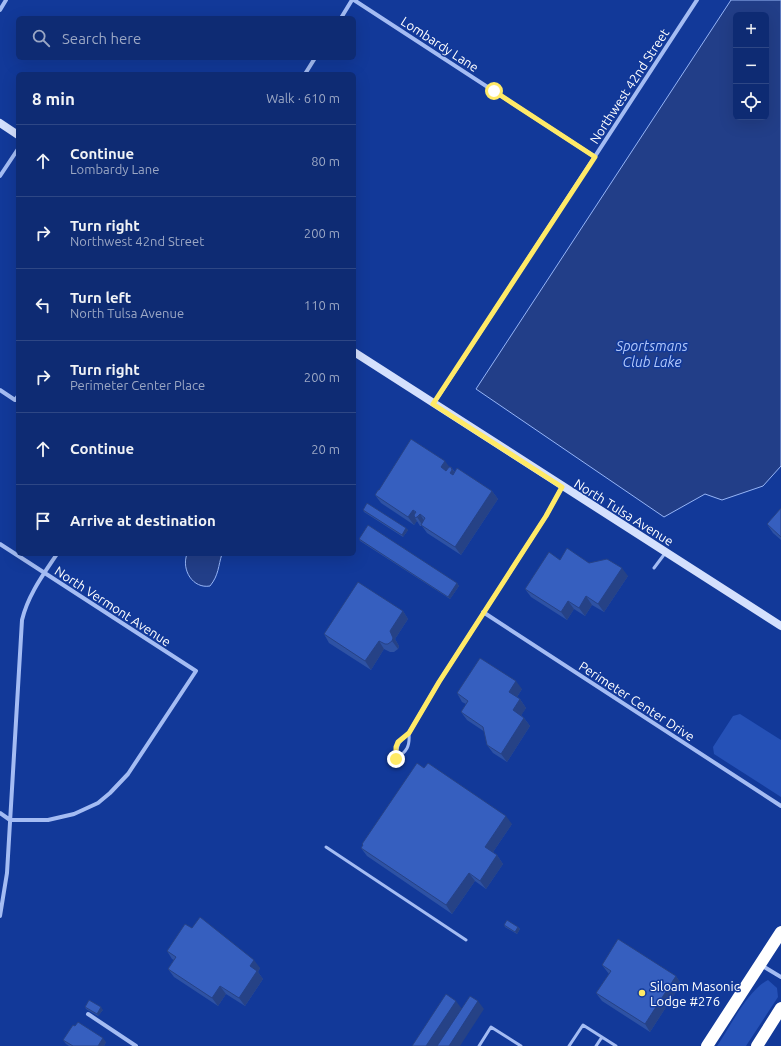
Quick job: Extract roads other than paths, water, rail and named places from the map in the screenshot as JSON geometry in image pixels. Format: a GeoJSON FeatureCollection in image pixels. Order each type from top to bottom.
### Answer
{"type":"FeatureCollection","features":[{"type":"Feature","properties":{"kind":"highway"},"geometry":{"type":"LineString","coordinates":[[707,1046],[781,932]]}},
{"type":"Feature","properties":{"kind":"highway"},"geometry":{"type":"LineString","coordinates":[[757,1046],[781,1008]]}},
{"type":"Feature","properties":{"kind":"street"},"geometry":{"type":"LineString","coordinates":[[0,10],[6,0]]}},
{"type":"Feature","properties":{"kind":"street"},"geometry":{"type":"LineString","coordinates":[[342,16],[353,0]]}},
{"type":"Feature","properties":{"kind":"street","name":"Lombardy Lane"},"geometry":{"type":"LineString","coordinates":[[353,0],[595,157]]}},
{"type":"Feature","properties":{"kind":"street","name":"Northwest 42nd Street"},"geometry":{"type":"LineString","coordinates":[[433,404],[697,0]]}},
{"type":"Feature","properties":{"kind":"street"},"geometry":{"type":"LineString","coordinates":[[306,72],[314,60]]}},
{"type":"Feature","properties":{"kind":"street"},"geometry":{"type":"LineString","coordinates":[[0,123],[16,134]]}},
{"type":"Feature","properties":{"kind":"street"},"geometry":{"type":"LineString","coordinates":[[0,176],[16,152]]}},
{"type":"Feature","properties":{"kind":"street","name":"North Tulsa Avenue"},"geometry":{"type":"LineString","coordinates":[[356,353],[562,487],[781,626]]}},
{"type":"Feature","properties":{"kind":"street"},"geometry":{"type":"LineString","coordinates":[[0,390],[15,400],[16,399]]}},
{"type":"Feature","properties":{"kind":"street"},"geometry":{"type":"LineString","coordinates":[[409,733],[483,612],[546,516],[562,487]]}},
{"type":"Feature","properties":{"kind":"street","name":"North Vermont Avenue"},"geometry":{"type":"LineString","coordinates":[[0,544],[16,554]]}},
{"type":"Feature","properties":{"kind":"street","name":"North Vermont Avenue"},"geometry":{"type":"LineString","coordinates":[[10,820],[41,821],[63,817],[86,809],[110,793],[128,774],[196,671],[19,556]]}},
{"type":"Feature","properties":{"kind":"street"},"geometry":{"type":"LineString","coordinates":[[0,916],[7,874],[22,620],[29,598],[56,556]]}},
{"type":"Feature","properties":{"kind":"street","name":"Perimeter Center Drive"},"geometry":{"type":"LineString","coordinates":[[483,612],[781,806]]}},
{"type":"Feature","properties":{"kind":"street"},"geometry":{"type":"LineString","coordinates":[[0,813],[10,820]]}},
{"type":"Feature","properties":{"kind":"street"},"geometry":{"type":"LineString","coordinates":[[760,964],[781,977]]}},
{"type":"Feature","properties":{"kind":"street"},"geometry":{"type":"LineString","coordinates":[[88,1014],[133,1045]]}},
{"type":"Feature","properties":{"kind":"lane"},"geometry":{"type":"LineString","coordinates":[[654,568],[666,552]]}},
{"type":"Feature","properties":{"kind":"lane"},"geometry":{"type":"LineString","coordinates":[[409,733],[410,742],[408,747],[405,752],[396,759],[396,747],[398,742],[409,733]]}},
{"type":"Feature","properties":{"kind":"lane"},"geometry":{"type":"LineString","coordinates":[[326,847],[466,940]]}},
{"type":"Feature","properties":{"kind":"lane"},"geometry":{"type":"LineString","coordinates":[[569,1046],[583,1025],[616,1046]]}},
{"type":"Feature","properties":{"kind":"lane"},"geometry":{"type":"LineString","coordinates":[[479,1046],[491,1027],[521,1046]]}},
{"type":"Feature","properties":{"kind":"lane"},"geometry":{"type":"LineString","coordinates":[[596,1046],[602,1037]]}},
{"type":"Feature","properties":{"kind":"water","name":"Sportsmans Club Lake"},"geometry":{"type":"Polygon","coordinates":[[[731,0],[781,0],[781,466],[763,486],[722,500],[705,494],[664,517],[476,389],[731,0]]]}},
{"type":"Feature","properties":{"kind":"water"},"geometry":{"type":"Polygon","coordinates":[[[187,556],[222,556],[217,574],[210,586],[198,585],[190,577],[187,572],[187,556]]]}},
{"type":"Feature","properties":{"kind":"place","name":"Siloam Masonic Lodge #276"},"geometry":{"type":"Point","coordinates":[642,993]}}]}
